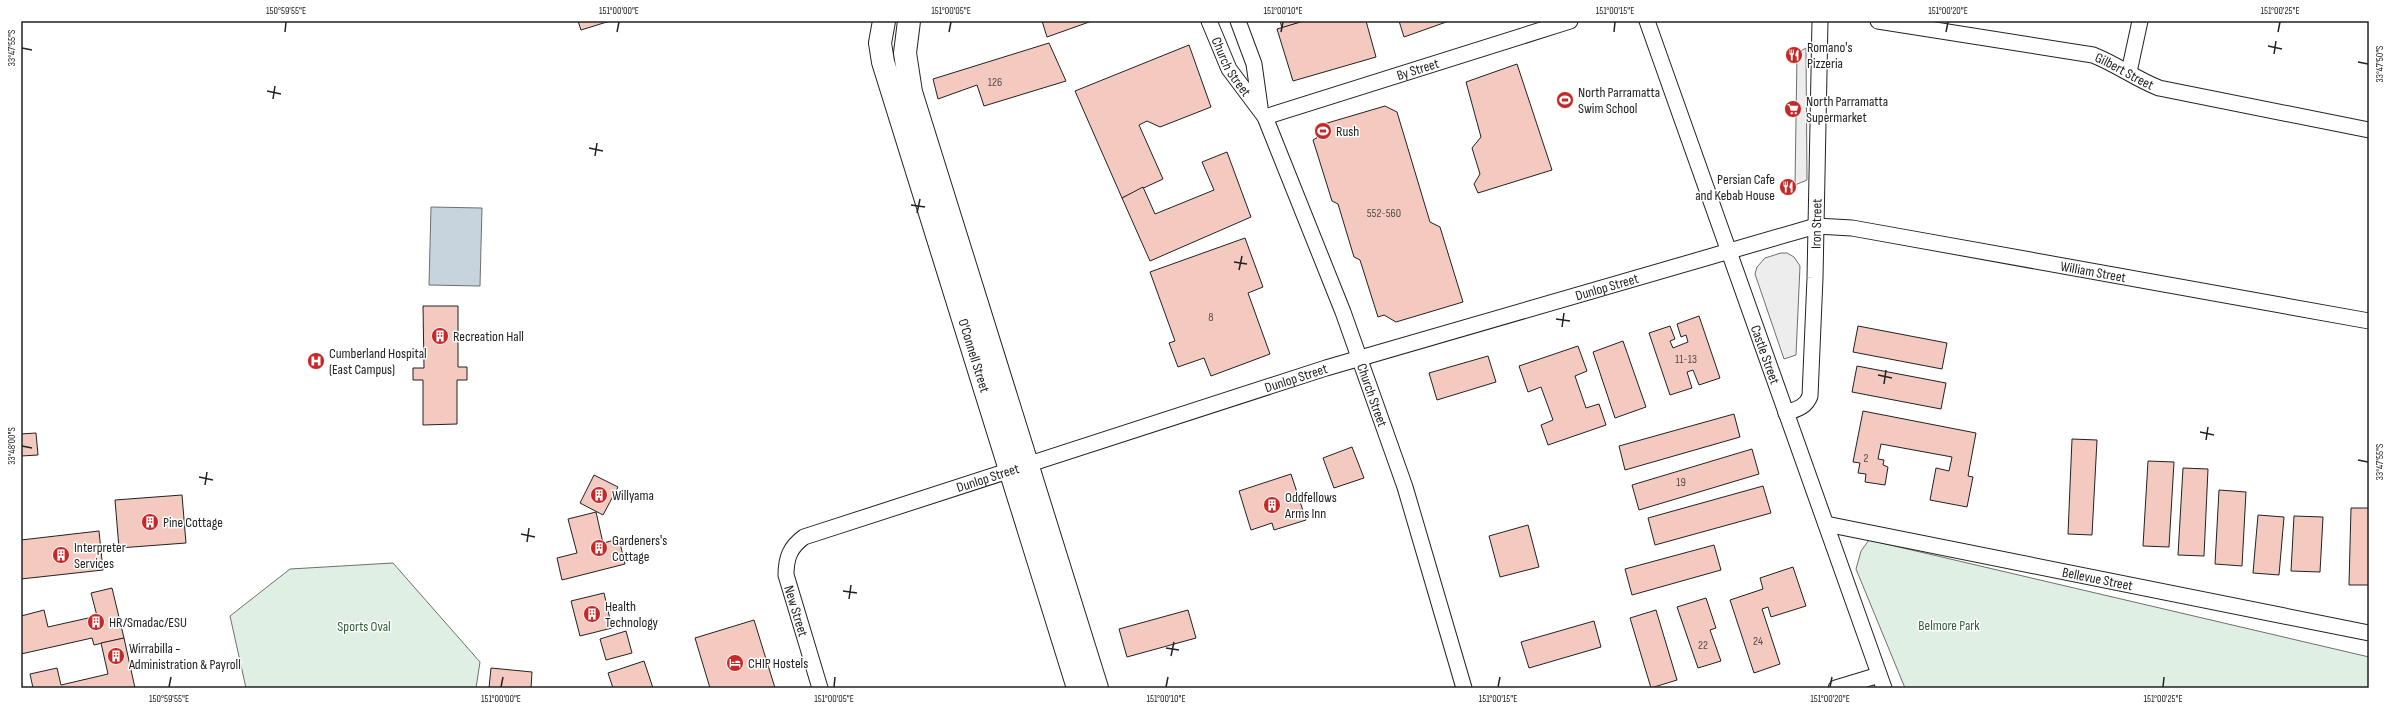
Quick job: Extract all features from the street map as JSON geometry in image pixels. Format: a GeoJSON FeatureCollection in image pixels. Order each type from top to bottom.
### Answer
{"type":"FeatureCollection","features":[{"type":"Feature","properties":{"kind":"main road","name":"O'Connell Street"},"geometry":{"type":"LineString","coordinates":[[884,21],[880,43],[883,62],[1019,468],[1097,688]]}},
{"type":"Feature","properties":{"kind":"main road","name":"O'Connell Street"},"geometry":{"type":"LineString","coordinates":[[909,21],[905,53],[910,92],[956,240],[1078,688]]}},
{"type":"Feature","properties":{"kind":"street","name":"Church Street"},"geometry":{"type":"LineString","coordinates":[[1209,21],[1229,69],[1263,113]]}},
{"type":"Feature","properties":{"kind":"street","name":"Church Street"},"geometry":{"type":"LineString","coordinates":[[1238,21],[1254,64],[1263,113],[1343,312],[1405,487],[1464,688]]}},
{"type":"Feature","properties":{"kind":"street","name":"By Street"},"geometry":{"type":"LineString","coordinates":[[1263,113],[1570,21]]}},
{"type":"Feature","properties":{"kind":"street","name":"Castle Street"},"geometry":{"type":"LineString","coordinates":[[1647,21],[1731,252],[1786,413],[1882,682]]}},
{"type":"Feature","properties":{"kind":"street","name":"Iron Street"},"geometry":{"type":"LineString","coordinates":[[1786,413],[1802,407],[1808,402],[1810,396],[1816,226],[1820,21]]}},
{"type":"Feature","properties":{"kind":"street","name":"Gilbert Street"},"geometry":{"type":"LineString","coordinates":[[1878,21],[2093,55],[2129,72],[2144,82],[2159,88],[2369,130]]}},
{"type":"Feature","properties":{"kind":"street"},"geometry":{"type":"LineString","coordinates":[[2129,72],[2140,21]]}},
{"type":"Feature","properties":{"kind":"street","name":"Dunlop Street"},"geometry":{"type":"LineString","coordinates":[[788,556],[793,545],[804,537],[818,531],[1019,468],[1359,358],[1731,252],[1816,226]]}},
{"type":"Feature","properties":{"kind":"street","name":"William Street"},"geometry":{"type":"LineString","coordinates":[[1816,226],[1852,228],[2369,321]]}},
{"type":"Feature","properties":{"kind":"street","name":"Bellevue Street"},"geometry":{"type":"LineString","coordinates":[[1826,524],[2369,633]]}},
{"type":"Feature","properties":{"kind":"street","name":"New Street"},"geometry":{"type":"LineString","coordinates":[[788,556],[786,575],[787,585],[820,688]]}},
{"type":"Feature","properties":{"kind":"street"},"geometry":{"type":"LineString","coordinates":[[1836,688],[1882,682]]}},
{"type":"Feature","properties":{"kind":"green space","name":"Belmore Park"},"geometry":{"type":"Polygon","coordinates":[[[1869,540],[2369,657],[2369,688],[1905,688],[1856,569],[1861,551],[1869,540]]]}},
{"type":"Feature","properties":{"kind":"green space","name":"Sports Oval"},"geometry":{"type":"Polygon","coordinates":[[[393,563],[480,662],[476,688],[246,688],[230,616],[290,569],[393,563]]]}},
{"type":"Feature","properties":{"kind":"shaded area"},"geometry":{"type":"Polygon","coordinates":[[[1806,48],[1807,180],[1795,185],[1797,53],[1806,48]]]}},
{"type":"Feature","properties":{"kind":"shaded area"},"geometry":{"type":"Polygon","coordinates":[[[431,207],[482,208],[480,286],[429,285],[431,207]]]}},
{"type":"Feature","properties":{"kind":"shaded area"},"geometry":{"type":"Polygon","coordinates":[[[1781,253],[1787,253],[1794,257],[1800,266],[1796,355],[1784,359],[1755,274],[1757,267],[1765,258],[1781,253]]]}},
{"type":"Feature","properties":{"kind":"building"},"geometry":{"type":"Polygon","coordinates":[[[578,21],[610,21],[581,30],[578,21]]]}},
{"type":"Feature","properties":{"kind":"building"},"geometry":{"type":"Polygon","coordinates":[[[1042,21],[1092,21],[1047,37],[1042,21]]]}},
{"type":"Feature","properties":{"kind":"building"},"geometry":{"type":"Polygon","coordinates":[[[1280,21],[1304,21],[1282,28],[1280,21]]]}},
{"type":"Feature","properties":{"kind":"building"},"geometry":{"type":"Polygon","coordinates":[[[1304,21],[1366,21],[1376,57],[1293,81],[1277,29],[1304,21]]]}},
{"type":"Feature","properties":{"kind":"building"},"geometry":{"type":"Polygon","coordinates":[[[1399,21],[1449,21],[1404,37],[1399,21]]]}},
{"type":"Feature","properties":{"kind":"building"},"geometry":{"type":"Polygon","coordinates":[[[1049,43],[1066,81],[984,106],[977,85],[938,99],[933,79],[1049,43]]]}},
{"type":"Feature","properties":{"kind":"building"},"geometry":{"type":"Polygon","coordinates":[[[1189,45],[1211,107],[1160,127],[1147,121],[1139,125],[1163,179],[1122,198],[1075,91],[1189,45]]]}},
{"type":"Feature","properties":{"kind":"building"},"geometry":{"type":"Polygon","coordinates":[[[1517,64],[1552,170],[1478,193],[1474,184],[1480,174],[1472,148],[1481,137],[1466,82],[1517,64]]]}},
{"type":"Feature","properties":{"kind":"building"},"geometry":{"type":"Polygon","coordinates":[[[1385,106],[1397,112],[1430,222],[1440,227],[1463,302],[1396,322],[1384,315],[1378,317],[1360,260],[1354,257],[1338,204],[1332,201],[1313,140],[1318,137],[1324,124],[1385,106]]]}},
{"type":"Feature","properties":{"kind":"building"},"geometry":{"type":"Polygon","coordinates":[[[1227,152],[1251,217],[1150,261],[1122,198],[1143,187],[1155,214],[1214,190],[1202,162],[1227,152]]]}},
{"type":"Feature","properties":{"kind":"building"},"geometry":{"type":"Polygon","coordinates":[[[1245,238],[1263,287],[1248,293],[1270,354],[1211,376],[1204,358],[1178,367],[1169,343],[1175,341],[1150,272],[1245,238]]]}},
{"type":"Feature","properties":{"kind":"building","name":"Recreation Hall"},"geometry":{"type":"Polygon","coordinates":[[[423,306],[458,306],[458,367],[467,367],[467,380],[457,380],[457,424],[423,425],[423,380],[413,380],[413,368],[424,368],[423,306]]]}},
{"type":"Feature","properties":{"kind":"building"},"geometry":{"type":"Polygon","coordinates":[[[1699,316],[1720,378],[1699,385],[1693,370],[1687,372],[1692,388],[1670,395],[1649,333],[1670,326],[1675,339],[1670,341],[1673,348],[1688,342],[1686,335],[1681,337],[1677,324],[1699,316]]]}},
{"type":"Feature","properties":{"kind":"building"},"geometry":{"type":"Polygon","coordinates":[[[1858,326],[1947,343],[1942,369],[1853,352],[1858,326]]]}},
{"type":"Feature","properties":{"kind":"building"},"geometry":{"type":"Polygon","coordinates":[[[1623,341],[1646,407],[1615,418],[1593,352],[1623,341]]]}},
{"type":"Feature","properties":{"kind":"building"},"geometry":{"type":"Polygon","coordinates":[[[1578,346],[1587,371],[1575,376],[1586,408],[1599,404],[1606,425],[1548,445],[1541,425],[1553,420],[1541,387],[1528,392],[1519,366],[1578,346]]]}},
{"type":"Feature","properties":{"kind":"building"},"geometry":{"type":"Polygon","coordinates":[[[1488,356],[1496,382],[1437,400],[1429,373],[1488,356]]]}},
{"type":"Feature","properties":{"kind":"building"},"geometry":{"type":"Polygon","coordinates":[[[1857,366],[1946,383],[1941,409],[1852,392],[1857,366]]]}},
{"type":"Feature","properties":{"kind":"building"},"geometry":{"type":"Polygon","coordinates":[[[1863,411],[1976,433],[1968,476],[1973,477],[1967,507],[1930,500],[1936,468],[1949,471],[1952,457],[1881,444],[1878,459],[1884,460],[1883,465],[1888,467],[1885,485],[1865,482],[1866,474],[1858,473],[1860,463],[1853,462],[1863,411]]]}},
{"type":"Feature","properties":{"kind":"building"},"geometry":{"type":"Polygon","coordinates":[[[1734,414],[1740,437],[1625,470],[1619,446],[1734,414]]]}},
{"type":"Feature","properties":{"kind":"building"},"geometry":{"type":"Polygon","coordinates":[[[36,433],[38,455],[21,456],[21,434],[36,433]]]}},
{"type":"Feature","properties":{"kind":"building"},"geometry":{"type":"Polygon","coordinates":[[[2072,439],[2097,440],[2092,535],[2068,534],[2072,439]]]}},
{"type":"Feature","properties":{"kind":"building"},"geometry":{"type":"Polygon","coordinates":[[[1352,447],[1364,478],[1334,488],[1323,458],[1352,447]]]}},
{"type":"Feature","properties":{"kind":"building"},"geometry":{"type":"Polygon","coordinates":[[[1752,449],[1759,474],[1639,510],[1632,485],[1752,449]]]}},
{"type":"Feature","properties":{"kind":"building"},"geometry":{"type":"Polygon","coordinates":[[[2148,461],[2174,462],[2169,547],[2143,546],[2148,461]]]}},
{"type":"Feature","properties":{"kind":"building"},"geometry":{"type":"Polygon","coordinates":[[[2183,468],[2208,469],[2204,556],[2178,555],[2183,468]]]}},
{"type":"Feature","properties":{"kind":"building","name":"Oddfellows Arms Inn"},"geometry":{"type":"Polygon","coordinates":[[[1291,474],[1306,520],[1274,530],[1272,523],[1251,530],[1239,491],[1291,474]]]}},
{"type":"Feature","properties":{"kind":"building","name":"Willyama"},"geometry":{"type":"Polygon","coordinates":[[[594,475],[618,487],[603,515],[580,503],[594,475]]]}},
{"type":"Feature","properties":{"kind":"building"},"geometry":{"type":"Polygon","coordinates":[[[1763,486],[1771,513],[1655,545],[1648,518],[1763,486]]]}},
{"type":"Feature","properties":{"kind":"building"},"geometry":{"type":"Polygon","coordinates":[[[2219,490],[2246,492],[2242,566],[2215,564],[2219,490]]]}},
{"type":"Feature","properties":{"kind":"building","name":"Pine Cottage"},"geometry":{"type":"Polygon","coordinates":[[[182,495],[186,543],[119,548],[115,500],[182,495]]]}},
{"type":"Feature","properties":{"kind":"building"},"geometry":{"type":"Polygon","coordinates":[[[2351,508],[2369,508],[2369,585],[2349,585],[2351,508]]]}},
{"type":"Feature","properties":{"kind":"building","name":"Gardeners's Cottage"},"geometry":{"type":"Polygon","coordinates":[[[596,512],[603,543],[619,539],[625,564],[562,580],[557,558],[577,553],[568,519],[596,512]]]}},
{"type":"Feature","properties":{"kind":"building"},"geometry":{"type":"Polygon","coordinates":[[[2258,515],[2284,517],[2279,575],[2253,573],[2258,515]]]}},
{"type":"Feature","properties":{"kind":"building"},"geometry":{"type":"Polygon","coordinates":[[[2294,516],[2323,517],[2320,572],[2291,571],[2294,516]]]}},
{"type":"Feature","properties":{"kind":"building"},"geometry":{"type":"Polygon","coordinates":[[[1528,525],[1539,567],[1500,577],[1489,536],[1528,525]]]}},
{"type":"Feature","properties":{"kind":"building","name":"Interpreter Services"},"geometry":{"type":"Polygon","coordinates":[[[99,531],[103,570],[21,579],[21,540],[99,531]]]}},
{"type":"Feature","properties":{"kind":"building"},"geometry":{"type":"Polygon","coordinates":[[[1714,545],[1721,570],[1632,595],[1625,569],[1714,545]]]}},
{"type":"Feature","properties":{"kind":"building"},"geometry":{"type":"Polygon","coordinates":[[[1793,567],[1806,606],[1771,617],[1768,607],[1762,609],[1780,664],[1754,673],[1730,600],[1763,589],[1760,578],[1793,567]]]}},
{"type":"Feature","properties":{"kind":"building","name":"HR/Smadac/ESU"},"geometry":{"type":"Polygon","coordinates":[[[112,588],[124,638],[94,645],[92,638],[21,654],[21,616],[44,610],[48,627],[97,616],[91,593],[112,588]]]}},
{"type":"Feature","properties":{"kind":"building","name":"Health Technology"},"geometry":{"type":"Polygon","coordinates":[[[604,593],[612,628],[580,636],[571,601],[604,593]]]}},
{"type":"Feature","properties":{"kind":"building"},"geometry":{"type":"Polygon","coordinates":[[[1706,598],[1716,628],[1710,630],[1721,661],[1698,668],[1677,607],[1706,598]]]}},
{"type":"Feature","properties":{"kind":"building"},"geometry":{"type":"Polygon","coordinates":[[[1188,610],[1196,638],[1127,657],[1119,629],[1188,610]]]}},
{"type":"Feature","properties":{"kind":"building"},"geometry":{"type":"Polygon","coordinates":[[[1656,610],[1677,680],[1651,688],[1630,618],[1656,610]]]}},
{"type":"Feature","properties":{"kind":"building","name":"CHIP Hostels"},"geometry":{"type":"Polygon","coordinates":[[[754,620],[775,688],[710,688],[695,638],[754,620]]]}},
{"type":"Feature","properties":{"kind":"building"},"geometry":{"type":"Polygon","coordinates":[[[1594,621],[1601,647],[1529,668],[1521,642],[1594,621]]]}},
{"type":"Feature","properties":{"kind":"building","name":"Health Technology"},"geometry":{"type":"Polygon","coordinates":[[[626,631],[632,653],[606,660],[600,639],[626,631]]]}},
{"type":"Feature","properties":{"kind":"building","name":"Wirrabilla - Administration & Payroll"},"geometry":{"type":"Polygon","coordinates":[[[124,638],[135,688],[33,688],[30,674],[57,668],[61,685],[108,674],[101,643],[124,638]]]}},
{"type":"Feature","properties":{"kind":"building"},"geometry":{"type":"Polygon","coordinates":[[[644,661],[653,688],[613,688],[608,673],[644,661]]]}},
{"type":"Feature","properties":{"kind":"building"},"geometry":{"type":"Polygon","coordinates":[[[491,668],[532,672],[531,688],[489,688],[491,668]]]}},
{"type":"Feature","properties":{"kind":"place","name":"Romano's Pizzeria"},"geometry":{"type":"Point","coordinates":[1794,55]}},
{"type":"Feature","properties":{"kind":"place","name":"North Parramatta Swim School"},"geometry":{"type":"Point","coordinates":[1565,100]}},
{"type":"Feature","properties":{"kind":"place","name":"North Parramatta Supermarket"},"geometry":{"type":"Point","coordinates":[1793,109]}},
{"type":"Feature","properties":{"kind":"place","name":"Rush"},"geometry":{"type":"Point","coordinates":[1323,131]}},
{"type":"Feature","properties":{"kind":"place","name":"Persian Cafe and Kebab House"},"geometry":{"type":"Point","coordinates":[1788,187]}},
{"type":"Feature","properties":{"kind":"place","name":"Recreation Hall"},"geometry":{"type":"Point","coordinates":[440,336]}},
{"type":"Feature","properties":{"kind":"place","name":"Cumberland Hospital (East Campus)"},"geometry":{"type":"Point","coordinates":[316,361]}},
{"type":"Feature","properties":{"kind":"place","name":"Willyama"},"geometry":{"type":"Point","coordinates":[599,495]}},
{"type":"Feature","properties":{"kind":"place","name":"Oddfellows Arms Inn"},"geometry":{"type":"Point","coordinates":[1272,505]}},
{"type":"Feature","properties":{"kind":"place","name":"Pine Cottage"},"geometry":{"type":"Point","coordinates":[150,522]}},
{"type":"Feature","properties":{"kind":"place","name":"Gardeners's Cottage"},"geometry":{"type":"Point","coordinates":[599,548]}},
{"type":"Feature","properties":{"kind":"place","name":"Interpreter Services"},"geometry":{"type":"Point","coordinates":[61,555]}},
{"type":"Feature","properties":{"kind":"place","name":"Health Technology"},"geometry":{"type":"Point","coordinates":[592,614]}},
{"type":"Feature","properties":{"kind":"place","name":"HR/Smadac/ESU"},"geometry":{"type":"Point","coordinates":[96,622]}},
{"type":"Feature","properties":{"kind":"place","name":"Wirrabilla - Administration & Payroll"},"geometry":{"type":"Point","coordinates":[116,656]}},
{"type":"Feature","properties":{"kind":"place","name":"CHIP Hostels"},"geometry":{"type":"Point","coordinates":[735,663]}}]}
